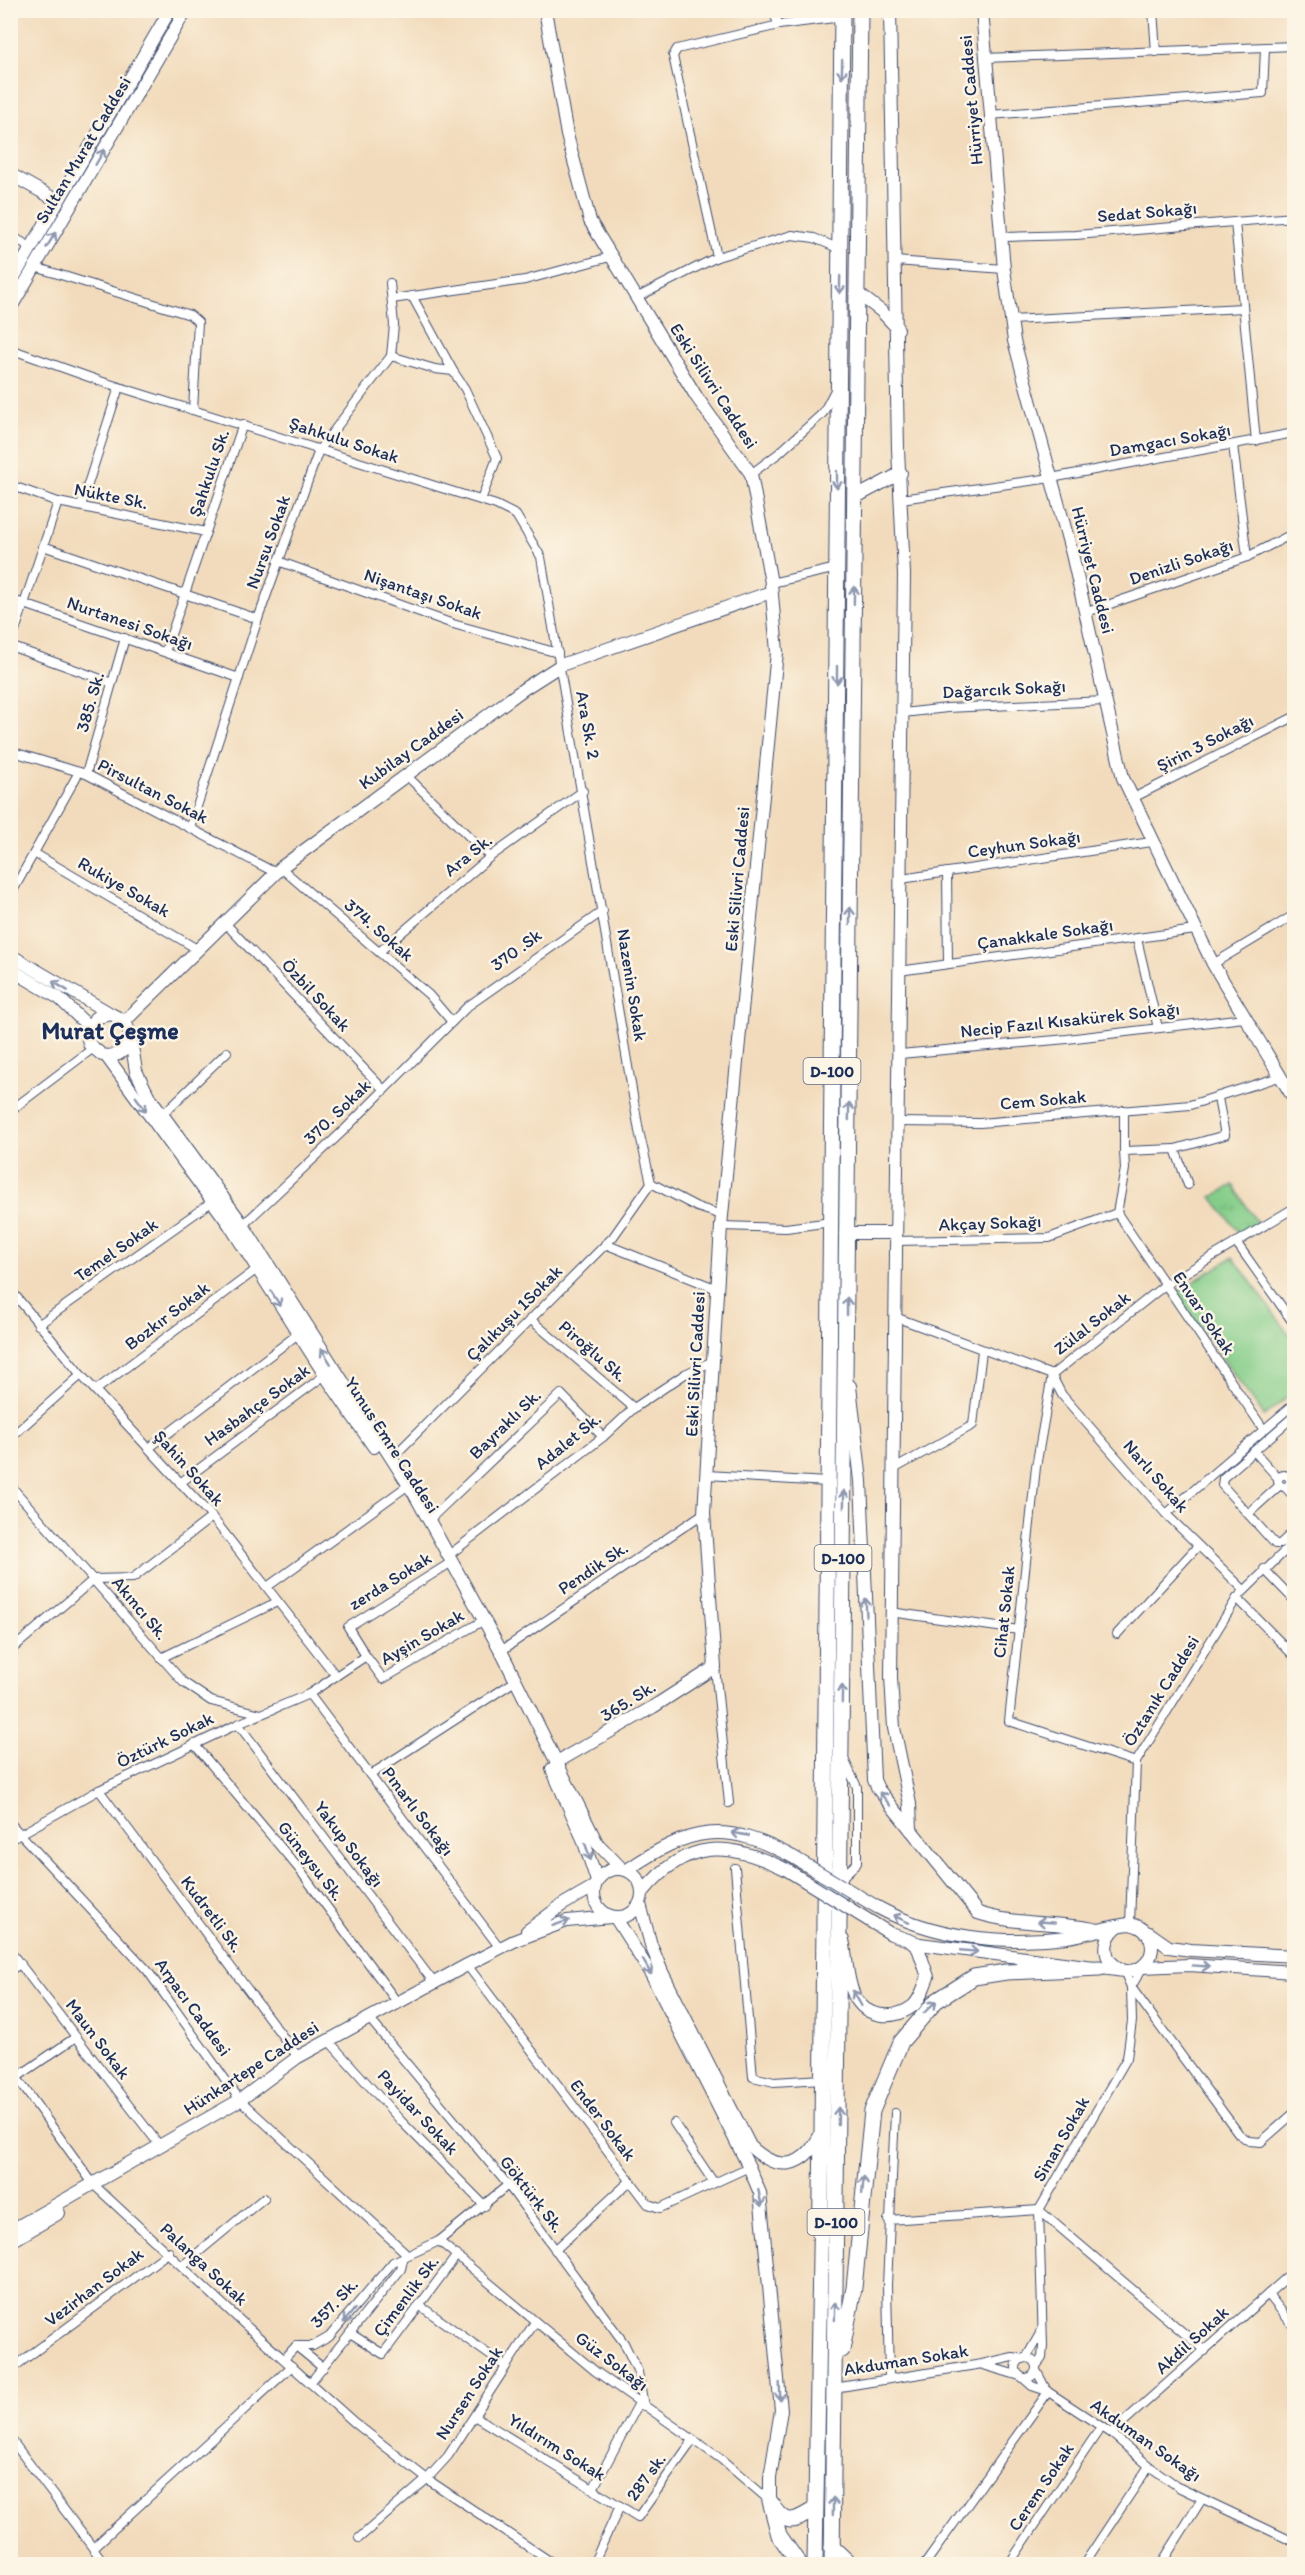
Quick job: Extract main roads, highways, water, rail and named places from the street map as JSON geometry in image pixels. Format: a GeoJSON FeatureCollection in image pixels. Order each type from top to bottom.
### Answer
{"type":"FeatureCollection","features":[{"type":"Feature","properties":{"kind":"highway","name":"D-100"},"geometry":{"type":"LineString","coordinates":[[832,2565],[839,2100],[838,1918],[847,1364],[860,10]]}},
{"type":"Feature","properties":{"kind":"highway","name":"D-100"},"geometry":{"type":"LineString","coordinates":[[815,2565],[822,2132],[842,14]]}},
{"type":"Feature","properties":{"kind":"highway"},"geometry":{"type":"LineString","coordinates":[[834,2388],[854,2288],[872,2111],[901,2042],[936,2001],[974,1977],[1006,1972],[1100,1968]]}},
{"type":"Feature","properties":{"kind":"highway"},"geometry":{"type":"LineString","coordinates":[[770,2501],[780,2516],[787,2519],[805,2517],[815,2509]]}},
{"type":"Feature","properties":{"kind":"highway"},"geometry":{"type":"LineString","coordinates":[[770,2501],[789,2565]]}},
{"type":"Feature","properties":{"kind":"highway"},"geometry":{"type":"LineString","coordinates":[[779,2535],[799,2565]]}},
{"type":"Feature","properties":{"kind":"highway"},"geometry":{"type":"LineString","coordinates":[[832,2547],[850,2565]]}},
{"type":"Feature","properties":{"kind":"main road","name":"Sultan Murat Caddesi"},"geometry":{"type":"LineString","coordinates":[[10,284],[170,10]]}},
{"type":"Feature","properties":{"kind":"main road","name":"Sultan Murat Caddesi"},"geometry":{"type":"LineString","coordinates":[[10,309],[186,10]]}},
{"type":"Feature","properties":{"kind":"main road","name":"Eski Silivri Caddesi"},"geometry":{"type":"LineString","coordinates":[[545,10],[567,135],[590,221],[696,396],[751,474],[771,588],[777,652],[721,1221],[706,1475],[705,1513],[715,1667]]}},
{"type":"Feature","properties":{"kind":"main road"},"geometry":{"type":"LineString","coordinates":[[890,10],[904,574],[900,1054],[890,1612],[894,1728],[910,1804],[911,1830]]}},
{"type":"Feature","properties":{"kind":"main road","name":"Hürriyet Caddesi"},"geometry":{"type":"LineString","coordinates":[[982,10],[984,58],[1003,237],[1004,269],[1014,341],[1087,612],[1123,778],[1151,842],[1213,964],[1294,1099]]}},
{"type":"Feature","properties":{"kind":"main road"},"geometry":{"type":"LineString","coordinates":[[142,58],[154,64]]}},
{"type":"Feature","properties":{"kind":"main road"},"geometry":{"type":"LineString","coordinates":[[10,174],[70,207]]}},
{"type":"Feature","properties":{"kind":"main road"},"geometry":{"type":"LineString","coordinates":[[856,292],[881,311],[898,328]]}},
{"type":"Feature","properties":{"kind":"main road"},"geometry":{"type":"LineString","coordinates":[[856,497],[900,473]]}},
{"type":"Feature","properties":{"kind":"main road","name":"Kubilay Caddesi"},"geometry":{"type":"LineString","coordinates":[[125,1021],[279,870],[560,659],[771,588]]}},
{"type":"Feature","properties":{"kind":"main road"},"geometry":{"type":"LineString","coordinates":[[10,955],[125,1021],[130,1034],[136,1071],[148,1095],[243,1225],[429,1520],[448,1560],[501,1651],[554,1764],[597,1843],[639,1880],[651,1945],[662,1972],[750,2146],[763,2158],[787,2164],[800,2160],[807,2154],[822,2132]]}},
{"type":"Feature","properties":{"kind":"main road"},"geometry":{"type":"LineString","coordinates":[[10,969],[59,998],[89,1027]]}},
{"type":"Feature","properties":{"kind":"main road"},"geometry":{"type":"LineString","coordinates":[[111,1014],[95,1018],[89,1027],[87,1038],[92,1049],[107,1057],[121,1053],[130,1041]]}},
{"type":"Feature","properties":{"kind":"main road","name":"Yunus Emre Caddesi"},"geometry":{"type":"LineString","coordinates":[[107,1057],[213,1201],[325,1375],[404,1489],[448,1560],[509,1685],[554,1764],[584,1839],[596,1883]]}},
{"type":"Feature","properties":{"kind":"main road"},"geometry":{"type":"LineString","coordinates":[[848,1233],[895,1237]]}},
{"type":"Feature","properties":{"kind":"main road"},"geometry":{"type":"LineString","coordinates":[[847,1364],[861,1481],[874,1780],[878,1789],[978,1913],[994,1918],[1063,1923],[1103,1930]]}},
{"type":"Feature","properties":{"kind":"main road","name":"365. Sk."},"geometry":{"type":"LineString","coordinates":[[554,1764],[633,1719],[715,1667]]}},
{"type":"Feature","properties":{"kind":"main road"},"geometry":{"type":"LineString","coordinates":[[514,1941],[596,1883],[607,1871],[624,1869],[671,1844],[713,1832],[743,1834],[793,1857],[877,1907],[922,1928],[993,1939],[1033,1940],[1130,1924],[1144,1928],[1169,1947],[1294,1956]]}},
{"type":"Feature","properties":{"kind":"main road"},"geometry":{"type":"LineString","coordinates":[[514,1941],[567,1921],[630,1914],[641,1898],[677,1859],[704,1852],[740,1850],[787,1870],[873,1923],[908,1940],[950,1950],[1032,1957],[1124,1971],[1143,1967],[1189,1965],[1294,1972]]}},
{"type":"Feature","properties":{"kind":"main road"},"geometry":{"type":"LineString","coordinates":[[596,1883],[595,1901],[599,1908],[613,1917],[651,1974],[760,2193],[780,2375],[780,2421],[770,2478],[770,2501]]}},
{"type":"Feature","properties":{"kind":"main road"},"geometry":{"type":"LineString","coordinates":[[838,1918],[853,1994],[869,2013],[893,2015],[914,2005],[921,1995],[928,1977],[918,1948],[908,1940]]}},
{"type":"Feature","properties":{"kind":"main road"},"geometry":{"type":"LineString","coordinates":[[1117,1927],[1111,1932],[1106,1947],[1111,1962],[1124,1971]]}},
{"type":"Feature","properties":{"kind":"main road"},"geometry":{"type":"LineString","coordinates":[[1143,1967],[1148,1962],[1153,1948],[1149,1934]]}},
{"type":"Feature","properties":{"kind":"main road","name":"Hünkartepe Caddesi"},"geometry":{"type":"LineString","coordinates":[[10,2231],[240,2100],[298,2057],[368,2017],[514,1941]]}},
{"type":"Feature","properties":{"kind":"main road"},"geometry":{"type":"LineString","coordinates":[[10,2242],[88,2195],[94,2185]]}},
{"type":"Feature","properties":{"kind":"district","name":"Murat Çeşme"},"geometry":{"type":"Point","coordinates":[110,1030]}}]}
